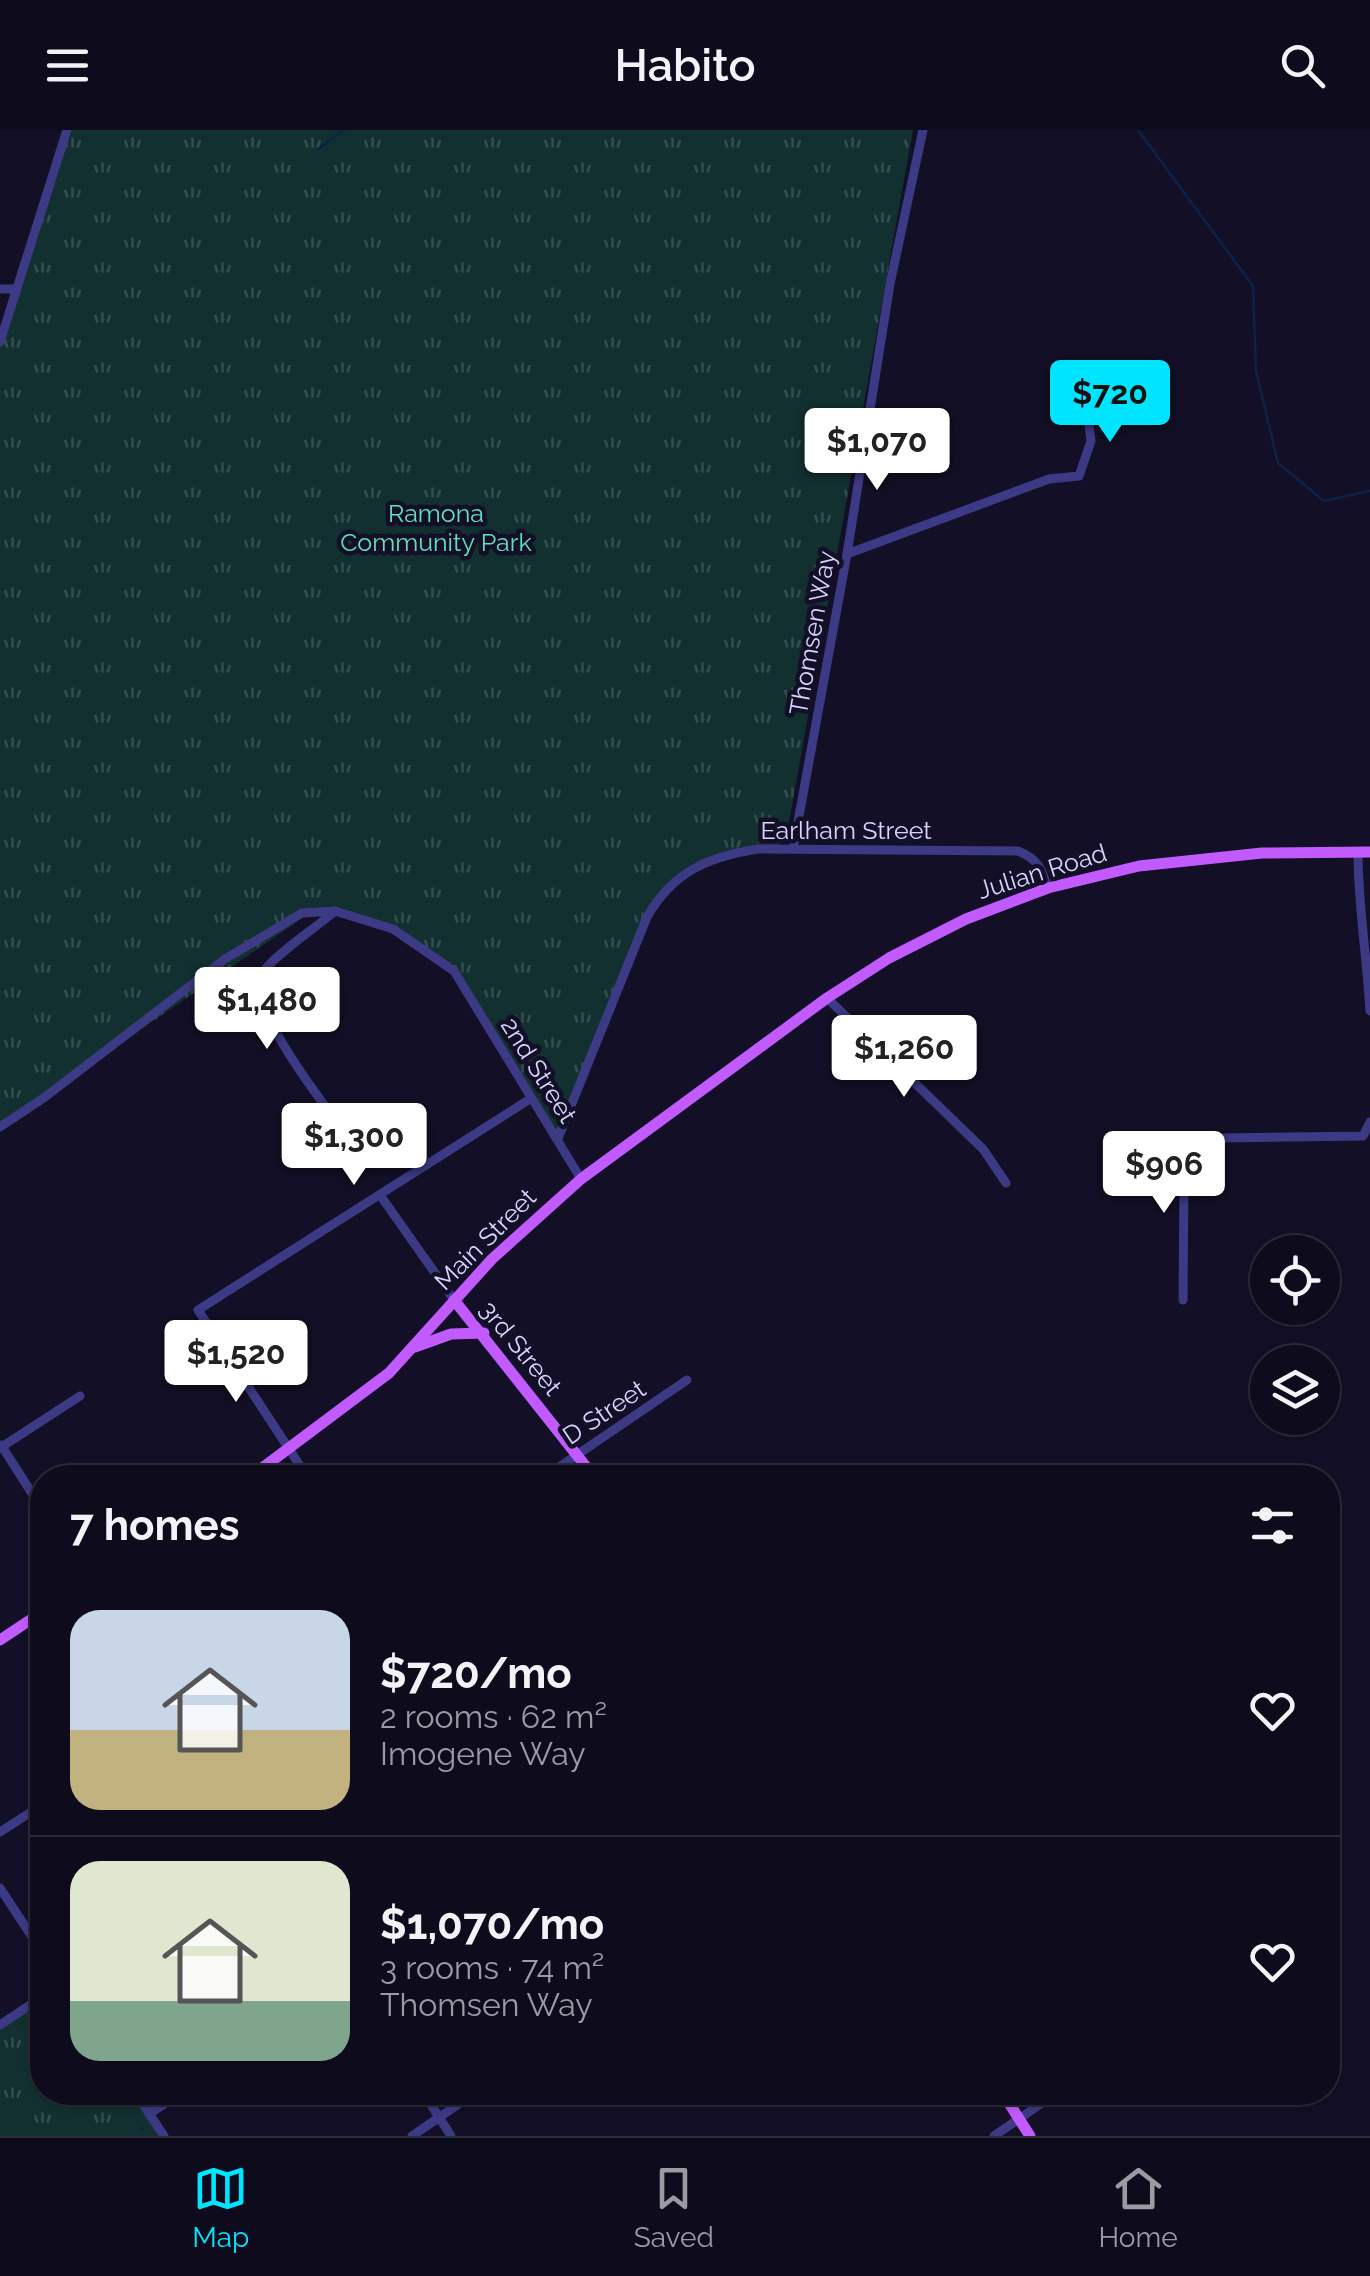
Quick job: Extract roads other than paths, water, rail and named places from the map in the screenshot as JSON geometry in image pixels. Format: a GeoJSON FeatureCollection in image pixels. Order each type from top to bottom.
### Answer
{"type":"FeatureCollection","features":[{"type":"Feature","properties":{"kind":"main road","name":"Julian Road"},"geometry":{"type":"LineString","coordinates":[[763,1044],[889,958],[966,919],[1048,888],[1161,862],[1262,853],[1364,852]]}},
{"type":"Feature","properties":{"kind":"main road","name":"Main Street"},"geometry":{"type":"LineString","coordinates":[[267,1465],[389,1372],[492,1259],[581,1179],[763,1044]]}},
{"type":"Feature","properties":{"kind":"main road","name":"3rd Street"},"geometry":{"type":"LineString","coordinates":[[454,1300],[484,1333],[585,1465]]}},
{"type":"Feature","properties":{"kind":"main road"},"geometry":{"type":"LineString","coordinates":[[412,1348],[451,1334],[484,1333]]}},
{"type":"Feature","properties":{"kind":"main road"},"geometry":{"type":"LineString","coordinates":[[0,1640],[30,1620]]}},
{"type":"Feature","properties":{"kind":"main road"},"geometry":{"type":"LineString","coordinates":[[1010,2105],[1030,2136]]}},
{"type":"Feature","properties":{"kind":"street"},"geometry":{"type":"LineString","coordinates":[[0,342],[67,130]]}},
{"type":"Feature","properties":{"kind":"street","name":"Thomsen Way"},"geometry":{"type":"LineString","coordinates":[[794,849],[890,284],[923,130]]}},
{"type":"Feature","properties":{"kind":"street"},"geometry":{"type":"LineString","coordinates":[[0,288],[17,288]]}},
{"type":"Feature","properties":{"kind":"street"},"geometry":{"type":"LineString","coordinates":[[847,554],[1049,479],[1079,476],[1091,441],[1086,410]]}},
{"type":"Feature","properties":{"kind":"street","name":"Earlham Street"},"geometry":{"type":"LineString","coordinates":[[558,1138],[646,917],[668,885],[696,866],[728,854],[794,849],[1018,851],[1042,867],[1048,888]]}},
{"type":"Feature","properties":{"kind":"street"},"geometry":{"type":"LineString","coordinates":[[1364,852],[1359,898],[1370,1010]]}},
{"type":"Feature","properties":{"kind":"street"},"geometry":{"type":"LineString","coordinates":[[335,912],[263,972],[261,1000],[296,1066],[348,1137],[364,1139],[388,1117]]}},
{"type":"Feature","properties":{"kind":"street"},"geometry":{"type":"LineString","coordinates":[[0,1127],[45,1098],[225,959],[302,914],[335,912]]}},
{"type":"Feature","properties":{"kind":"street","name":"2nd Street"},"geometry":{"type":"LineString","coordinates":[[335,912],[393,929],[454,971],[581,1179]]}},
{"type":"Feature","properties":{"kind":"street"},"geometry":{"type":"LineString","coordinates":[[827,998],[983,1148],[1006,1183]]}},
{"type":"Feature","properties":{"kind":"street"},"geometry":{"type":"LineString","coordinates":[[299,1465],[198,1310],[530,1098]]}},
{"type":"Feature","properties":{"kind":"street"},"geometry":{"type":"LineString","coordinates":[[1183,1300],[1184,1181],[1204,1152],[1223,1138],[1362,1136],[1370,1122]]}},
{"type":"Feature","properties":{"kind":"street","name":"3rd Street"},"geometry":{"type":"LineString","coordinates":[[380,1195],[454,1300]]}},
{"type":"Feature","properties":{"kind":"street","name":"D Street"},"geometry":{"type":"LineString","coordinates":[[562,1465],[687,1380]]}},
{"type":"Feature","properties":{"kind":"street"},"geometry":{"type":"LineString","coordinates":[[30,1491],[1,1446],[80,1396]]}},
{"type":"Feature","properties":{"kind":"street"},"geometry":{"type":"LineString","coordinates":[[0,1832],[30,1813]]}},
{"type":"Feature","properties":{"kind":"street"},"geometry":{"type":"LineString","coordinates":[[0,1888],[30,1934]]}},
{"type":"Feature","properties":{"kind":"street"},"geometry":{"type":"LineString","coordinates":[[0,2025],[30,2005]]}},
{"type":"Feature","properties":{"kind":"street"},"geometry":{"type":"LineString","coordinates":[[143,2105],[164,2136]]}},
{"type":"Feature","properties":{"kind":"street"},"geometry":{"type":"LineString","coordinates":[[149,2114],[163,2105]]}},
{"type":"Feature","properties":{"kind":"street"},"geometry":{"type":"LineString","coordinates":[[431,2105],[451,2136]]}},
{"type":"Feature","properties":{"kind":"street"},"geometry":{"type":"LineString","coordinates":[[412,2136],[457,2105]]}},
{"type":"Feature","properties":{"kind":"street"},"geometry":{"type":"LineString","coordinates":[[994,2136],[1038,2105]]}},
{"type":"Feature","properties":{"kind":"waterway"},"geometry":{"type":"LineString","coordinates":[[318,149],[344,130]]}},
{"type":"Feature","properties":{"kind":"waterway"},"geometry":{"type":"LineString","coordinates":[[1138,130],[1253,286],[1256,371],[1278,463],[1324,501],[1370,491]]}},
{"type":"Feature","properties":{"kind":"park label","name":"Ramona Community Park"},"geometry":{"type":"Point","coordinates":[436,528]}}]}
